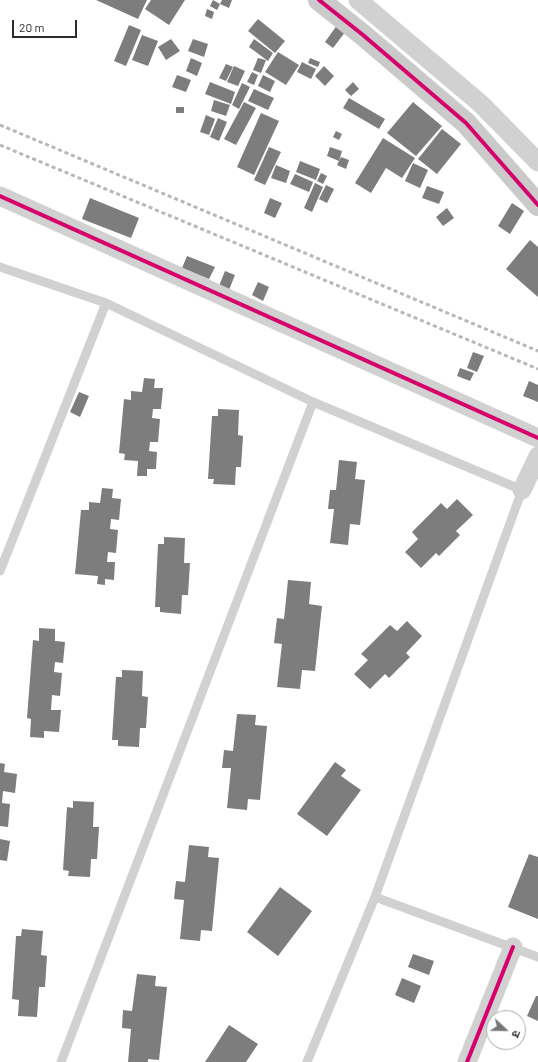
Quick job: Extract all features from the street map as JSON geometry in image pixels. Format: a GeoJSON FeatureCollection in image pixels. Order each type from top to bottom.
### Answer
{"type":"FeatureCollection","features":[{"type":"Feature","properties":{"kind":"street"},"geometry":{"type":"LineString","coordinates":[[318,0],[363,35],[466,123],[538,205]]}},
{"type":"Feature","properties":{"kind":"street"},"geometry":{"type":"LineString","coordinates":[[358,0],[481,104],[538,162]]}},
{"type":"Feature","properties":{"kind":"street"},"geometry":{"type":"LineString","coordinates":[[0,196],[538,438]]}},
{"type":"Feature","properties":{"kind":"street"},"geometry":{"type":"LineString","coordinates":[[522,490],[538,456]]}},
{"type":"Feature","properties":{"kind":"street"},"geometry":{"type":"LineString","coordinates":[[468,1062],[513,947]]}},
{"type":"Feature","properties":{"kind":"lane"},"geometry":{"type":"LineString","coordinates":[[0,267],[106,303],[314,402],[522,490],[375,897],[307,1062]]}},
{"type":"Feature","properties":{"kind":"lane"},"geometry":{"type":"LineString","coordinates":[[0,571],[106,303]]}},
{"type":"Feature","properties":{"kind":"lane"},"geometry":{"type":"LineString","coordinates":[[61,1062],[314,402]]}},
{"type":"Feature","properties":{"kind":"lane"},"geometry":{"type":"LineString","coordinates":[[375,897],[538,957]]}},
{"type":"Feature","properties":{"kind":"building"},"geometry":{"type":"Polygon","coordinates":[[[96,0],[147,0],[138,19],[96,0]]]}},
{"type":"Feature","properties":{"kind":"building"},"geometry":{"type":"Polygon","coordinates":[[[151,0],[185,0],[169,25],[145,9],[151,0]]]}},
{"type":"Feature","properties":{"kind":"building"},"geometry":{"type":"Polygon","coordinates":[[[213,0],[220,4],[217,10],[210,6],[213,0]]]}},
{"type":"Feature","properties":{"kind":"building"},"geometry":{"type":"Polygon","coordinates":[[[222,0],[232,0],[229,8],[220,4],[222,0]]]}},
{"type":"Feature","properties":{"kind":"building"},"geometry":{"type":"Polygon","coordinates":[[[207,9],[214,12],[212,19],[205,16],[207,9]]]}},
{"type":"Feature","properties":{"kind":"building"},"geometry":{"type":"Polygon","coordinates":[[[258,19],[285,41],[275,53],[248,31],[258,19]]]}},
{"type":"Feature","properties":{"kind":"building"},"geometry":{"type":"Polygon","coordinates":[[[340,21],[349,27],[333,48],[325,42],[340,21]]]}},
{"type":"Feature","properties":{"kind":"building"},"geometry":{"type":"Polygon","coordinates":[[[129,25],[141,30],[126,66],[114,61],[129,25]]]}},
{"type":"Feature","properties":{"kind":"building"},"geometry":{"type":"Polygon","coordinates":[[[142,35],[158,41],[148,66],[132,60],[142,35]]]}},
{"type":"Feature","properties":{"kind":"building"},"geometry":{"type":"Polygon","coordinates":[[[171,39],[180,51],[166,60],[158,47],[171,39]]]}},
{"type":"Feature","properties":{"kind":"building"},"geometry":{"type":"Polygon","coordinates":[[[193,39],[208,44],[204,57],[188,51],[193,39]]]}},
{"type":"Feature","properties":{"kind":"building"},"geometry":{"type":"Polygon","coordinates":[[[254,39],[273,53],[268,61],[249,47],[254,39]]]}},
{"type":"Feature","properties":{"kind":"building"},"geometry":{"type":"Polygon","coordinates":[[[278,52],[299,65],[286,85],[265,72],[278,52]]]}},
{"type":"Feature","properties":{"kind":"building"},"geometry":{"type":"Polygon","coordinates":[[[191,58],[202,63],[197,76],[186,71],[191,58]]]}},
{"type":"Feature","properties":{"kind":"building"},"geometry":{"type":"Polygon","coordinates":[[[258,58],[266,60],[261,73],[253,70],[258,58]]]}},
{"type":"Feature","properties":{"kind":"building"},"geometry":{"type":"Polygon","coordinates":[[[310,58],[320,62],[318,67],[308,63],[310,58]]]}},
{"type":"Feature","properties":{"kind":"building"},"geometry":{"type":"Polygon","coordinates":[[[302,62],[316,69],[311,79],[297,72],[302,62]]]}},
{"type":"Feature","properties":{"kind":"building"},"geometry":{"type":"Polygon","coordinates":[[[226,64],[233,67],[226,81],[219,78],[226,64]]]}},
{"type":"Feature","properties":{"kind":"building"},"geometry":{"type":"Polygon","coordinates":[[[234,66],[245,71],[238,86],[227,82],[234,66]]]}},
{"type":"Feature","properties":{"kind":"building"},"geometry":{"type":"Polygon","coordinates":[[[324,66],[334,76],[325,86],[315,76],[324,66]]]}},
{"type":"Feature","properties":{"kind":"building"},"geometry":{"type":"Polygon","coordinates":[[[252,72],[258,75],[254,85],[247,82],[252,72]]]}},
{"type":"Feature","properties":{"kind":"building"},"geometry":{"type":"Polygon","coordinates":[[[177,75],[191,80],[186,92],[172,87],[177,75]]]}},
{"type":"Feature","properties":{"kind":"building"},"geometry":{"type":"Polygon","coordinates":[[[263,75],[275,81],[270,92],[258,86],[263,75]]]}},
{"type":"Feature","properties":{"kind":"building"},"geometry":{"type":"Polygon","coordinates":[[[210,82],[235,92],[231,104],[205,94],[210,82]]]}},
{"type":"Feature","properties":{"kind":"building"},"geometry":{"type":"Polygon","coordinates":[[[353,82],[359,89],[351,96],[345,90],[353,82]]]}},
{"type":"Feature","properties":{"kind":"building"},"geometry":{"type":"Polygon","coordinates":[[[242,83],[250,87],[239,109],[232,105],[242,83]]]}},
{"type":"Feature","properties":{"kind":"building"},"geometry":{"type":"Polygon","coordinates":[[[254,89],[274,98],[268,110],[248,101],[254,89]]]}},
{"type":"Feature","properties":{"kind":"building"},"geometry":{"type":"Polygon","coordinates":[[[349,98],[385,119],[379,129],[343,108],[349,98]]]}},
{"type":"Feature","properties":{"kind":"building"},"geometry":{"type":"Polygon","coordinates":[[[214,100],[230,105],[226,116],[211,111],[214,100]]]}},
{"type":"Feature","properties":{"kind":"building"},"geometry":{"type":"Polygon","coordinates":[[[244,102],[256,108],[236,145],[224,139],[244,102]]]}},
{"type":"Feature","properties":{"kind":"building"},"geometry":{"type":"Polygon","coordinates":[[[413,102],[442,126],[416,156],[387,133],[413,102]]]}},
{"type":"Feature","properties":{"kind":"building"},"geometry":{"type":"Polygon","coordinates":[[[176,107],[184,107],[184,113],[176,113],[176,107]]]}},
{"type":"Feature","properties":{"kind":"building"},"geometry":{"type":"Polygon","coordinates":[[[261,113],[279,121],[254,175],[237,167],[261,113]]]}},
{"type":"Feature","properties":{"kind":"building"},"geometry":{"type":"Polygon","coordinates":[[[206,115],[215,119],[209,135],[200,132],[206,115]]]}},
{"type":"Feature","properties":{"kind":"building"},"geometry":{"type":"Polygon","coordinates":[[[218,118],[227,122],[219,141],[210,137],[218,118]]]}},
{"type":"Feature","properties":{"kind":"building"},"geometry":{"type":"Polygon","coordinates":[[[442,129],[461,144],[437,174],[418,159],[442,129]]]}},
{"type":"Feature","properties":{"kind":"building"},"geometry":{"type":"Polygon","coordinates":[[[336,131],[342,134],[339,140],[333,137],[336,131]]]}},
{"type":"Feature","properties":{"kind":"building"},"geometry":{"type":"Polygon","coordinates":[[[383,138],[415,158],[402,178],[386,168],[371,193],[355,183],[383,138]]]}},
{"type":"Feature","properties":{"kind":"building"},"geometry":{"type":"Polygon","coordinates":[[[269,147],[281,152],[265,185],[254,180],[269,147]]]}},
{"type":"Feature","properties":{"kind":"building"},"geometry":{"type":"Polygon","coordinates":[[[330,147],[342,151],[339,161],[327,156],[330,147]]]}},
{"type":"Feature","properties":{"kind":"building"},"geometry":{"type":"Polygon","coordinates":[[[341,157],[349,160],[346,169],[337,165],[341,157]]]}},
{"type":"Feature","properties":{"kind":"building"},"geometry":{"type":"Polygon","coordinates":[[[300,161],[320,169],[316,180],[296,172],[300,161]]]}},
{"type":"Feature","properties":{"kind":"building"},"geometry":{"type":"Polygon","coordinates":[[[413,163],[428,170],[420,188],[405,181],[413,163]]]}},
{"type":"Feature","properties":{"kind":"building"},"geometry":{"type":"Polygon","coordinates":[[[276,165],[290,171],[286,183],[271,178],[276,165]]]}},
{"type":"Feature","properties":{"kind":"building"},"geometry":{"type":"Polygon","coordinates":[[[321,173],[327,176],[323,184],[317,181],[321,173]]]}},
{"type":"Feature","properties":{"kind":"building"},"geometry":{"type":"Polygon","coordinates":[[[295,174],[313,182],[309,192],[290,184],[295,174]]]}},
{"type":"Feature","properties":{"kind":"building"},"geometry":{"type":"Polygon","coordinates":[[[315,183],[323,187],[312,212],[304,208],[315,183]]]}},
{"type":"Feature","properties":{"kind":"building"},"geometry":{"type":"Polygon","coordinates":[[[326,185],[334,189],[327,203],[319,199],[326,185]]]}},
{"type":"Feature","properties":{"kind":"building"},"geometry":{"type":"Polygon","coordinates":[[[427,186],[444,192],[439,204],[422,198],[427,186]]]}},
{"type":"Feature","properties":{"kind":"building"},"geometry":{"type":"Polygon","coordinates":[[[90,198],[139,218],[131,238],[82,219],[90,198]]]}},
{"type":"Feature","properties":{"kind":"building"},"geometry":{"type":"Polygon","coordinates":[[[270,198],[282,203],[275,218],[264,213],[270,198]]]}},
{"type":"Feature","properties":{"kind":"building"},"geometry":{"type":"Polygon","coordinates":[[[512,203],[524,211],[510,234],[498,226],[512,203]]]}},
{"type":"Feature","properties":{"kind":"building"},"geometry":{"type":"Polygon","coordinates":[[[447,208],[454,218],[443,226],[436,217],[447,208]]]}},
{"type":"Feature","properties":{"kind":"building"},"geometry":{"type":"Polygon","coordinates":[[[530,240],[538,247],[538,297],[506,269],[530,240]]]}},
{"type":"Feature","properties":{"kind":"building"},"geometry":{"type":"Polygon","coordinates":[[[187,256],[215,267],[209,279],[182,268],[187,256]]]}},
{"type":"Feature","properties":{"kind":"building"},"geometry":{"type":"Polygon","coordinates":[[[225,271],[235,275],[229,290],[219,286],[225,271]]]}},
{"type":"Feature","properties":{"kind":"building"},"geometry":{"type":"Polygon","coordinates":[[[258,282],[269,287],[263,301],[252,295],[258,282]]]}},
{"type":"Feature","properties":{"kind":"building"},"geometry":{"type":"Polygon","coordinates":[[[473,352],[484,356],[477,372],[467,368],[473,352]]]}},
{"type":"Feature","properties":{"kind":"building"},"geometry":{"type":"Polygon","coordinates":[[[460,368],[474,373],[470,381],[457,376],[460,368]]]}},
{"type":"Feature","properties":{"kind":"building"},"geometry":{"type":"Polygon","coordinates":[[[144,378],[155,379],[154,388],[163,388],[161,409],[153,409],[152,418],[160,419],[158,442],[150,442],[149,451],[157,452],[156,469],[147,469],[147,476],[137,476],[138,461],[124,460],[125,454],[119,453],[124,399],[131,400],[131,391],[142,392],[144,378]]]}},
{"type":"Feature","properties":{"kind":"building"},"geometry":{"type":"Polygon","coordinates":[[[529,381],[538,385],[538,402],[523,396],[529,381]]]}},
{"type":"Feature","properties":{"kind":"building"},"geometry":{"type":"Polygon","coordinates":[[[79,392],[89,396],[80,417],[70,412],[79,392]]]}},
{"type":"Feature","properties":{"kind":"building"},"geometry":{"type":"Polygon","coordinates":[[[218,409],[239,410],[238,435],[243,436],[241,467],[236,467],[235,485],[213,484],[214,479],[208,479],[212,416],[218,416],[218,409]]]}},
{"type":"Feature","properties":{"kind":"building"},"geometry":{"type":"Polygon","coordinates":[[[339,460],[357,462],[355,479],[365,480],[360,525],[350,524],[348,545],[330,543],[334,509],[328,509],[330,490],[336,490],[339,460]]]}},
{"type":"Feature","properties":{"kind":"building"},"geometry":{"type":"Polygon","coordinates":[[[102,488],[113,489],[112,498],[121,499],[119,520],[111,519],[110,529],[118,530],[116,553],[108,552],[107,562],[115,562],[114,580],[105,579],[105,585],[97,584],[98,576],[75,574],[81,510],[89,510],[89,502],[100,503],[102,488]]]}},
{"type":"Feature","properties":{"kind":"building"},"geometry":{"type":"Polygon","coordinates":[[[457,499],[473,515],[456,531],[460,535],[439,556],[436,553],[421,568],[405,552],[418,539],[412,532],[441,503],[447,509],[457,499]]]}},
{"type":"Feature","properties":{"kind":"building"},"geometry":{"type":"Polygon","coordinates":[[[164,537],[185,538],[184,563],[190,563],[188,595],[182,595],[181,614],[160,612],[160,607],[155,607],[158,544],[164,544],[164,537]]]}},
{"type":"Feature","properties":{"kind":"building"},"geometry":{"type":"Polygon","coordinates":[[[288,580],[311,582],[309,604],[322,606],[315,671],[302,670],[300,689],[277,687],[282,644],[274,643],[277,618],[284,619],[288,580]]]}},
{"type":"Feature","properties":{"kind":"building"},"geometry":{"type":"Polygon","coordinates":[[[407,621],[422,636],[406,653],[410,657],[389,678],[385,674],[370,689],[354,674],[368,660],[361,654],[390,625],[397,631],[407,621]]]}},
{"type":"Feature","properties":{"kind":"building"},"geometry":{"type":"Polygon","coordinates":[[[39,628],[55,629],[55,641],[65,642],[63,663],[55,662],[54,672],[62,673],[60,696],[52,695],[51,710],[61,710],[59,732],[44,731],[44,738],[30,737],[31,719],[27,718],[33,640],[39,641],[39,628]]]}},
{"type":"Feature","properties":{"kind":"building"},"geometry":{"type":"Polygon","coordinates":[[[122,670],[143,671],[142,696],[148,697],[146,728],[140,728],[139,747],[118,746],[118,740],[112,740],[116,677],[122,677],[122,670]]]}},
{"type":"Feature","properties":{"kind":"building"},"geometry":{"type":"Polygon","coordinates":[[[237,714],[256,715],[255,725],[267,726],[260,800],[248,799],[247,810],[227,808],[231,768],[222,768],[224,750],[233,751],[237,714]]]}},
{"type":"Feature","properties":{"kind":"building"},"geometry":{"type":"Polygon","coordinates":[[[335,762],[346,770],[341,776],[361,790],[327,836],[297,814],[335,762]]]}},
{"type":"Feature","properties":{"kind":"building"},"geometry":{"type":"Polygon","coordinates":[[[0,763],[5,764],[4,772],[17,774],[15,793],[3,791],[2,803],[10,804],[8,827],[0,826],[0,763]]]}},
{"type":"Feature","properties":{"kind":"building"},"geometry":{"type":"Polygon","coordinates":[[[73,801],[94,802],[93,827],[99,827],[97,859],[91,859],[90,877],[68,876],[69,871],[63,870],[67,807],[73,808],[73,801]]]}},
{"type":"Feature","properties":{"kind":"building"},"geometry":{"type":"Polygon","coordinates":[[[0,839],[10,841],[7,861],[0,860],[0,839]]]}},
{"type":"Feature","properties":{"kind":"building"},"geometry":{"type":"Polygon","coordinates":[[[189,845],[209,847],[208,857],[219,858],[212,931],[201,930],[200,941],[180,939],[184,900],[174,899],[176,881],[185,882],[189,845]]]}},
{"type":"Feature","properties":{"kind":"building"},"geometry":{"type":"Polygon","coordinates":[[[529,854],[538,857],[538,919],[508,907],[529,854]]]}},
{"type":"Feature","properties":{"kind":"building"},"geometry":{"type":"Polygon","coordinates":[[[280,887],[312,911],[278,956],[247,932],[280,887]]]}},
{"type":"Feature","properties":{"kind":"building"},"geometry":{"type":"Polygon","coordinates":[[[22,929],[43,931],[41,955],[47,956],[45,987],[39,987],[37,1017],[18,1016],[19,1000],[12,999],[16,936],[21,936],[22,929]]]}},
{"type":"Feature","properties":{"kind":"building"},"geometry":{"type":"Polygon","coordinates":[[[413,954],[434,961],[429,975],[408,967],[413,954]]]}},
{"type":"Feature","properties":{"kind":"building"},"geometry":{"type":"Polygon","coordinates":[[[137,974],[156,976],[155,986],[167,987],[159,1060],[148,1059],[148,1062],[128,1062],[131,1029],[122,1028],[123,1010],[132,1011],[137,974]]]}},
{"type":"Feature","properties":{"kind":"building"},"geometry":{"type":"Polygon","coordinates":[[[402,978],[421,986],[414,1003],[395,995],[402,978]]]}},
{"type":"Feature","properties":{"kind":"building"},"geometry":{"type":"Polygon","coordinates":[[[536,996],[538,996],[538,1021],[527,1016],[536,996]]]}},
{"type":"Feature","properties":{"kind":"building"},"geometry":{"type":"Polygon","coordinates":[[[229,1025],[258,1044],[246,1062],[205,1062],[229,1025]]]}},
{"type":"Feature","properties":{"kind":"railway"},"geometry":{"type":"LineString","coordinates":[[0,125],[538,351]]}},
{"type":"Feature","properties":{"kind":"railway"},"geometry":{"type":"LineString","coordinates":[[0,145],[538,369]]}},
{"type":"Feature","properties":{"kind":"cycle path"},"geometry":{"type":"LineString","coordinates":[[319,0],[363,35],[466,123],[538,205]]}},
{"type":"Feature","properties":{"kind":"cycle path"},"geometry":{"type":"LineString","coordinates":[[0,196],[538,438]]}},
{"type":"Feature","properties":{"kind":"cycle path"},"geometry":{"type":"LineString","coordinates":[[467,1062],[513,947]]}}]}
